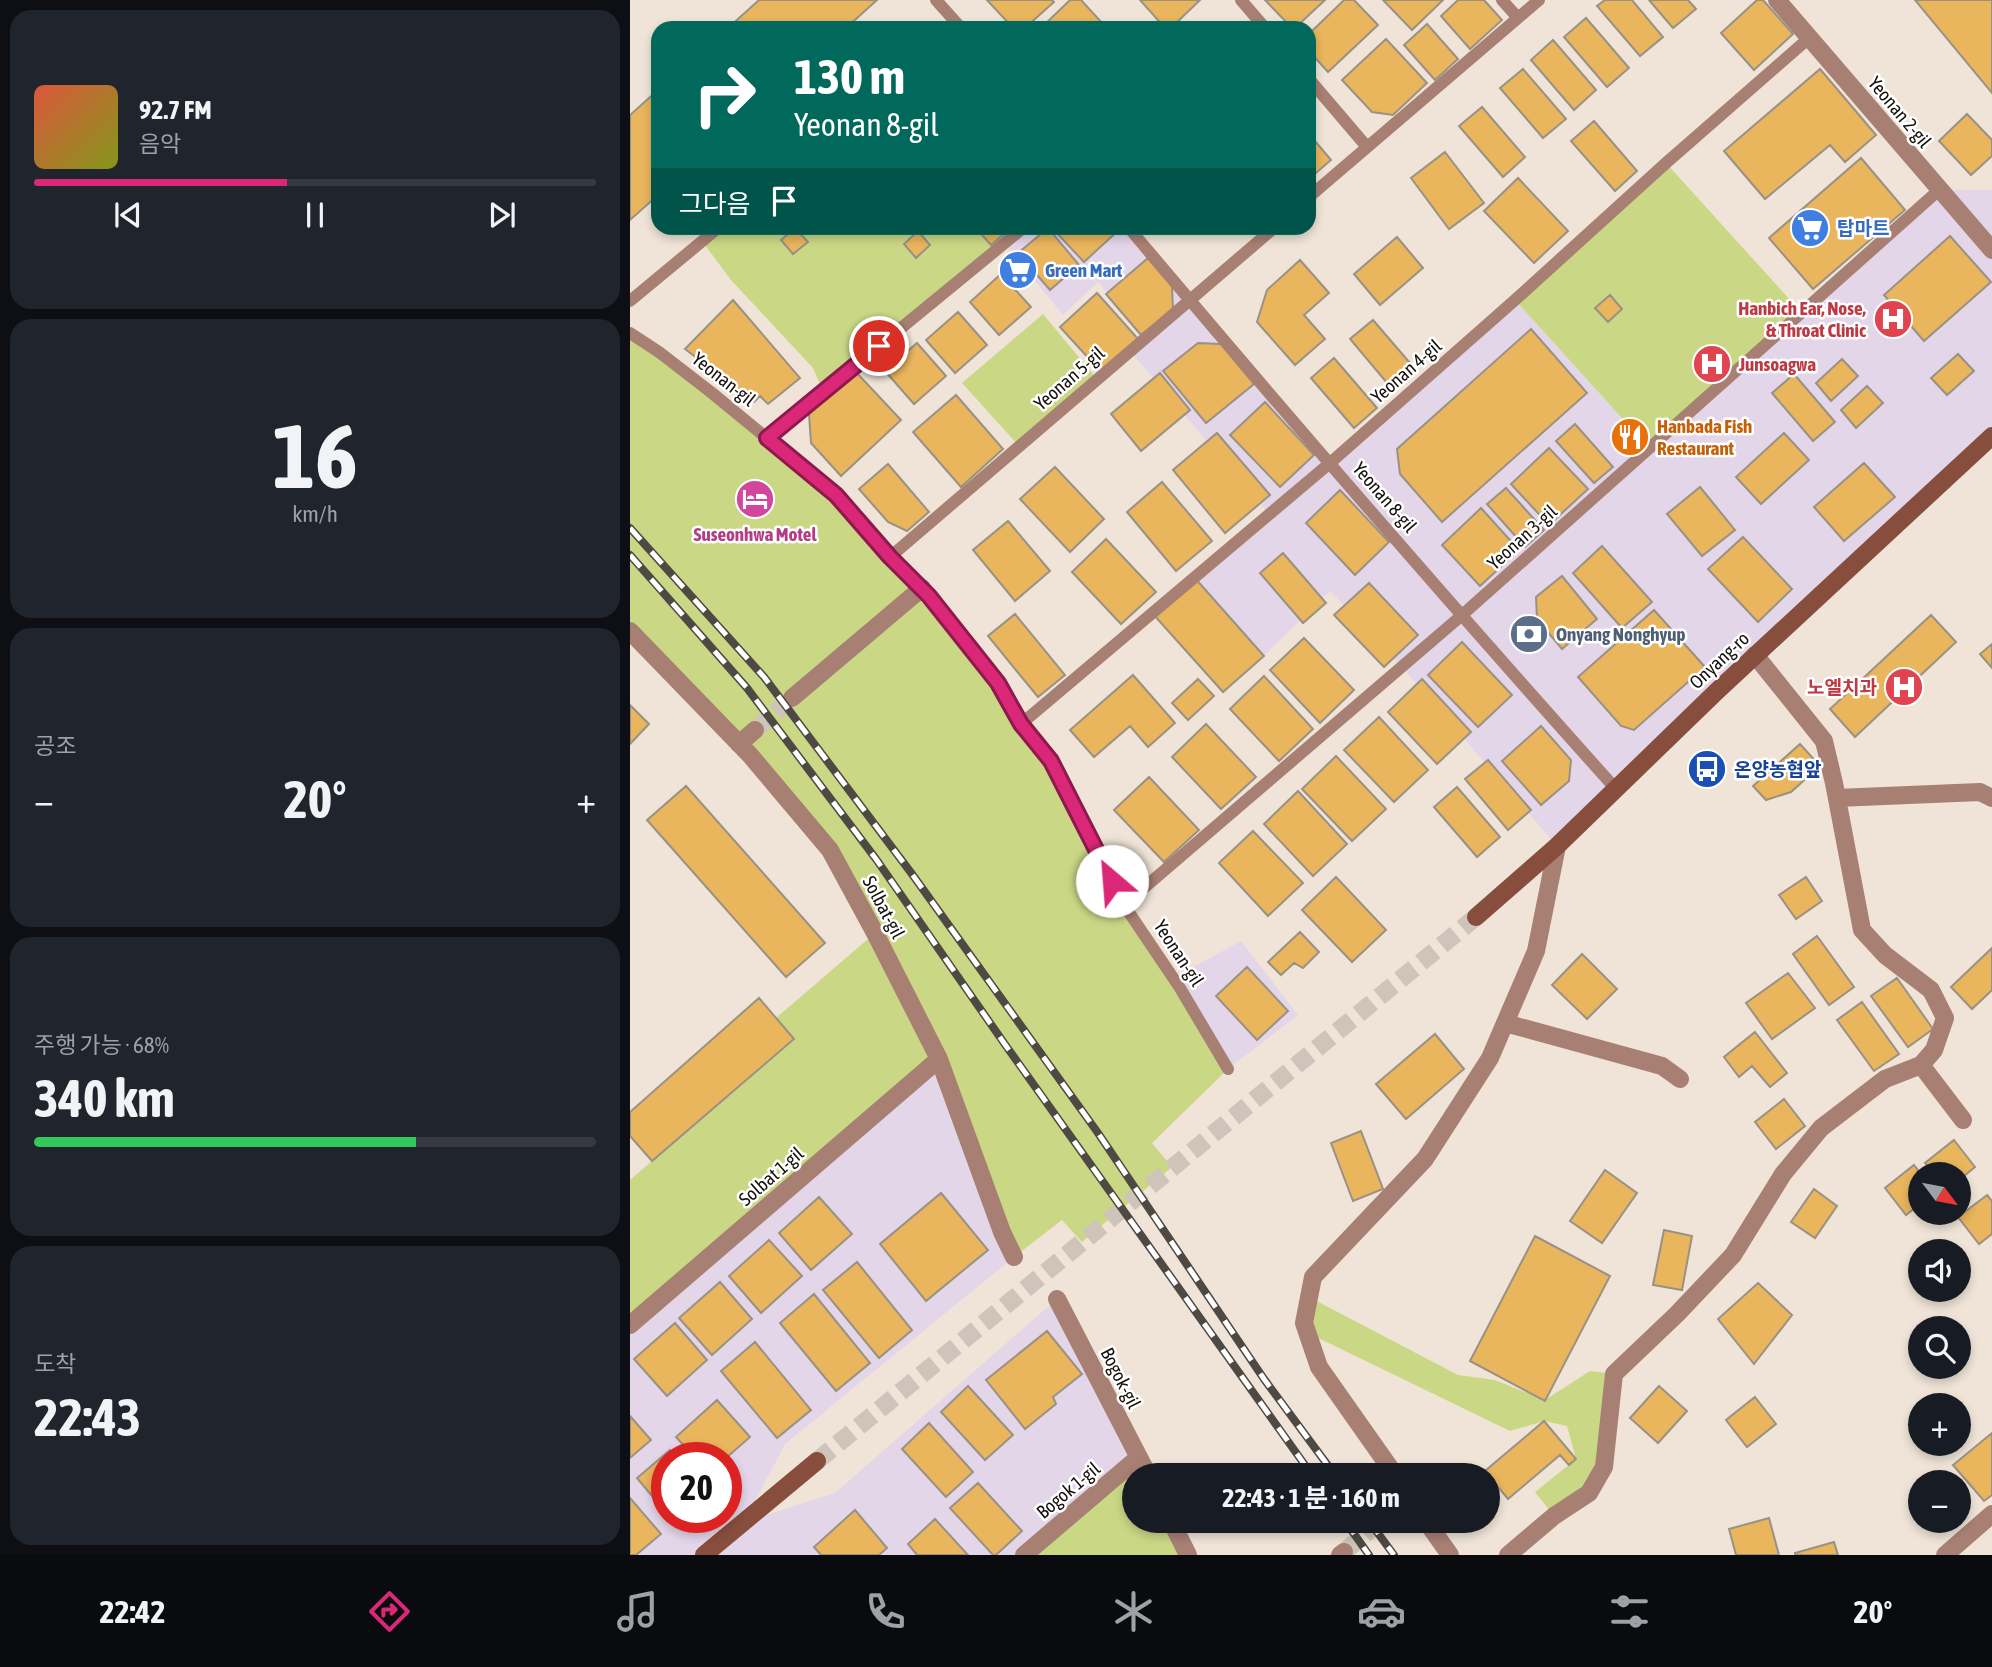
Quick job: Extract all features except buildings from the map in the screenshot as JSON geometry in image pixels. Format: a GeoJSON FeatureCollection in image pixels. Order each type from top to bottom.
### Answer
{"type":"FeatureCollection","features":[{"type":"Feature","properties":{"kind":"main road","name":"Onyang-ro"},"geometry":{"type":"LineString","coordinates":[[1476,917],[1557,846],[1755,655],[1992,436]]}},
{"type":"Feature","properties":{"kind":"main road"},"geometry":{"type":"LineString","coordinates":[[704,1555],[817,1461]]}},
{"type":"Feature","properties":{"kind":"street","name":"Yeonan 2-gil"},"geometry":{"type":"LineString","coordinates":[[1777,0],[1992,250]]}},
{"type":"Feature","properties":{"kind":"street"},"geometry":{"type":"LineString","coordinates":[[792,698],[922,588]]}},
{"type":"Feature","properties":{"kind":"street","name":"Solbat-gil"},"geometry":{"type":"LineString","coordinates":[[630,631],[739,744],[830,850],[939,1059],[1002,1232],[1014,1257]]}},
{"type":"Feature","properties":{"kind":"street"},"geometry":{"type":"LineString","coordinates":[[1508,1555],[1554,1516],[1589,1493],[1604,1467],[1614,1374],[1677,1314],[1733,1255],[1783,1174],[1821,1128],[1885,1079],[1921,1065],[1934,1050],[1945,1018],[1931,990],[1885,955],[1861,930],[1824,741],[1755,655]]}},
{"type":"Feature","properties":{"kind":"street"},"geometry":{"type":"LineString","coordinates":[[739,744],[755,730]]}},
{"type":"Feature","properties":{"kind":"street"},"geometry":{"type":"LineString","coordinates":[[1837,798],[1980,792],[1992,798]]}},
{"type":"Feature","properties":{"kind":"street"},"geometry":{"type":"LineString","coordinates":[[1387,1463],[1319,1367],[1304,1322],[1313,1277],[1425,1159],[1490,1058],[1535,951],[1557,846]]}},
{"type":"Feature","properties":{"kind":"street"},"geometry":{"type":"LineString","coordinates":[[1506,1023],[1662,1066],[1680,1079]]}},
{"type":"Feature","properties":{"kind":"street","name":"Solbat 1-gil"},"geometry":{"type":"LineString","coordinates":[[630,1325],[939,1059]]}},
{"type":"Feature","properties":{"kind":"street"},"geometry":{"type":"LineString","coordinates":[[1921,1065],[1963,1120]]}},
{"type":"Feature","properties":{"kind":"street","name":"Bogok-gil"},"geometry":{"type":"LineString","coordinates":[[1057,1299],[1142,1463]]}},
{"type":"Feature","properties":{"kind":"street","name":"Bogok 1-gil"},"geometry":{"type":"LineString","coordinates":[[1024,1555],[1139,1457]]}},
{"type":"Feature","properties":{"kind":"street"},"geometry":{"type":"LineString","coordinates":[[1945,1555],[1992,1514]]}},
{"type":"Feature","properties":{"kind":"street"},"geometry":{"type":"LineString","coordinates":[[1177,1533],[1188,1555]]}},
{"type":"Feature","properties":{"kind":"street"},"geometry":{"type":"LineString","coordinates":[[1434,1533],[1450,1555]]}},
{"type":"Feature","properties":{"kind":"lane"},"geometry":{"type":"LineString","coordinates":[[936,0],[954,21]]}},
{"type":"Feature","properties":{"kind":"lane"},"geometry":{"type":"LineString","coordinates":[[1241,0],[1259,21]]}},
{"type":"Feature","properties":{"kind":"lane"},"geometry":{"type":"LineString","coordinates":[[1502,0],[1518,18]]}},
{"type":"Feature","properties":{"kind":"lane"},"geometry":{"type":"LineString","coordinates":[[1316,191],[1539,0]]}},
{"type":"Feature","properties":{"kind":"lane","name":"Yeonan 4-gil"},"geometry":{"type":"LineString","coordinates":[[1021,724],[1330,463],[1810,38]]}},
{"type":"Feature","properties":{"kind":"lane"},"geometry":{"type":"LineString","coordinates":[[1316,87],[1367,147]]}},
{"type":"Feature","properties":{"kind":"lane","name":"Yeonan 3-gil"},"geometry":{"type":"LineString","coordinates":[[1124,905],[1461,616],[1939,190]]}},
{"type":"Feature","properties":{"kind":"lane"},"geometry":{"type":"LineString","coordinates":[[630,300],[709,235]]}},
{"type":"Feature","properties":{"kind":"lane"},"geometry":{"type":"LineString","coordinates":[[767,438],[1014,235]]}},
{"type":"Feature","properties":{"kind":"lane","name":"Yeonan 8-gil"},"geometry":{"type":"LineString","coordinates":[[1135,235],[1461,616],[1615,788]]}},
{"type":"Feature","properties":{"kind":"lane","name":"Yeonan 5-gil"},"geometry":{"type":"LineString","coordinates":[[890,557],[1266,235]]}},
{"type":"Feature","properties":{"kind":"lane","name":"Yeonan-gil"},"geometry":{"type":"LineString","coordinates":[[630,333],[659,352],[836,495],[890,557],[922,588],[998,683],[1021,724],[1051,761],[1124,905],[1180,988],[1228,1069]]}},
{"type":"Feature","properties":{"kind":"shaded area"},"geometry":{"type":"Polygon","coordinates":[[[1939,190],[1992,190],[1992,436],[1557,846],[1402,667],[1330,591],[1264,656],[1194,577],[1269,514],[1130,351],[1144,339],[1098,282],[1063,315],[1005,241],[996,235],[1135,235],[1330,463],[1515,300],[1649,448],[1939,190]]]}},
{"type":"Feature","properties":{"kind":"shaded area"},"geometry":{"type":"Polygon","coordinates":[[[1241,941],[1298,1015],[1228,1069],[1173,978],[1241,941]]]}},
{"type":"Feature","properties":{"kind":"shaded area"},"geometry":{"type":"Polygon","coordinates":[[[939,1059],[1014,1257],[785,1444],[744,1522],[835,1493],[1057,1299],[1139,1457],[1132,1463],[1122,1463],[1122,1471],[1023,1555],[630,1555],[630,1325],[939,1059]]]}},
{"type":"Feature","properties":{"kind":"green space"},"geometry":{"type":"Polygon","coordinates":[[[1666,163],[1801,312],[1650,449],[1515,300],[1666,163]]]}},
{"type":"Feature","properties":{"kind":"green space"},"geometry":{"type":"Polygon","coordinates":[[[709,235],[995,235],[1004,243],[823,391],[813,368],[731,280],[702,241],[709,235]]]}},
{"type":"Feature","properties":{"kind":"green space"},"geometry":{"type":"Polygon","coordinates":[[[1043,314],[1097,379],[1019,446],[962,383],[1043,314]]]}},
{"type":"Feature","properties":{"kind":"green space"},"geometry":{"type":"Polygon","coordinates":[[[630,333],[836,495],[922,588],[1051,761],[1124,905],[1228,1069],[1152,1143],[1172,1167],[1082,1242],[1062,1220],[1014,1257],[939,1059],[630,1325],[630,1180],[793,1039],[776,1018],[875,933],[830,850],[630,631],[630,333]]]}},
{"type":"Feature","properties":{"kind":"green space"},"geometry":{"type":"Polygon","coordinates":[[[1309,1297],[1458,1375],[1495,1380],[1545,1400],[1590,1371],[1614,1374],[1604,1467],[1554,1516],[1535,1492],[1576,1459],[1567,1426],[1544,1421],[1510,1431],[1308,1333],[1309,1297]]]}},
{"type":"Feature","properties":{"kind":"green space"},"geometry":{"type":"Polygon","coordinates":[[[1122,1472],[1122,1533],[1177,1533],[1188,1555],[1025,1555],[1122,1472]]]}},
{"type":"Feature","properties":{"kind":"tunnel"},"geometry":{"type":"LineString","coordinates":[[755,730],[792,698]]}},
{"type":"Feature","properties":{"kind":"tunnel"},"geometry":{"type":"LineString","coordinates":[[817,1461],[1476,917]]}},
{"type":"Feature","properties":{"kind":"tunnel"},"geometry":{"type":"LineString","coordinates":[[1344,1552],[1366,1533]]}},
{"type":"Feature","properties":{"kind":"railway"},"geometry":{"type":"LineString","coordinates":[[630,528],[764,677],[912,874],[1098,1133],[1264,1379],[1326,1463]]}},
{"type":"Feature","properties":{"kind":"railway"},"geometry":{"type":"LineString","coordinates":[[630,555],[747,688],[876,859],[1303,1463]]}},
{"type":"Feature","properties":{"kind":"railway"},"geometry":{"type":"LineString","coordinates":[[1353,1533],[1369,1555]]}},
{"type":"Feature","properties":{"kind":"railway"},"geometry":{"type":"LineString","coordinates":[[1378,1533],[1394,1555]]}},
{"type":"Feature","properties":{"kind":"place","name":"탑마트"},"geometry":{"type":"Point","coordinates":[1810,228]}},
{"type":"Feature","properties":{"kind":"place","name":"Green Mart"},"geometry":{"type":"Point","coordinates":[1018,270]}},
{"type":"Feature","properties":{"kind":"place","name":"Hanbich Ear, Nose, & Throat Clinic"},"geometry":{"type":"Point","coordinates":[1893,319]}},
{"type":"Feature","properties":{"kind":"place","name":"Junsoagwa"},"geometry":{"type":"Point","coordinates":[1712,364]}},
{"type":"Feature","properties":{"kind":"place","name":"Hanbada Fish Restaurant"},"geometry":{"type":"Point","coordinates":[1630,437]}},
{"type":"Feature","properties":{"kind":"place","name":"Suseonhwa Motel"},"geometry":{"type":"Point","coordinates":[755,499]}},
{"type":"Feature","properties":{"kind":"place","name":"Onyang Nonghyup"},"geometry":{"type":"Point","coordinates":[1529,634]}},
{"type":"Feature","properties":{"kind":"place","name":"노엘치과"},"geometry":{"type":"Point","coordinates":[1904,687]}},
{"type":"Feature","properties":{"kind":"place","name":"온양농협앞"},"geometry":{"type":"Point","coordinates":[1707,769]}},
{"type":"Feature","properties":{"kind":"route"},"geometry":{"type":"LineString","coordinates":[[879,346],[767,438],[836,495],[890,557],[929,596],[998,683],[1021,724],[1051,761],[1112,881]]}}]}
